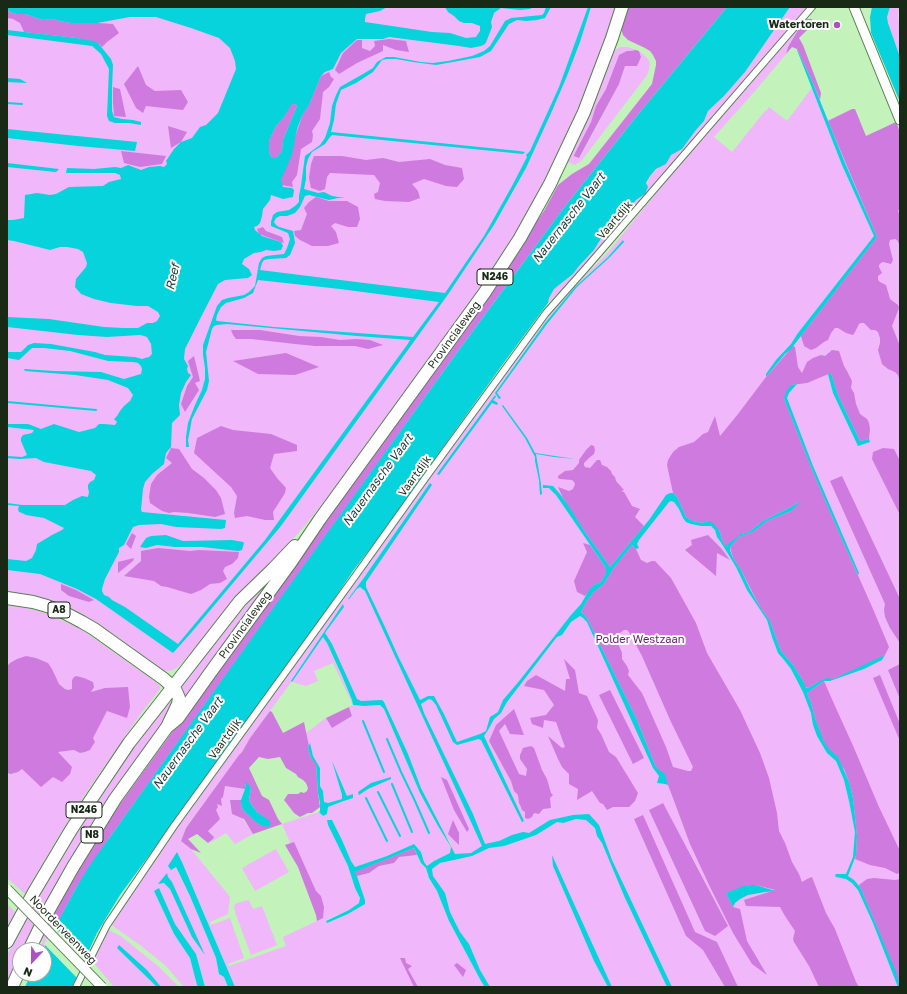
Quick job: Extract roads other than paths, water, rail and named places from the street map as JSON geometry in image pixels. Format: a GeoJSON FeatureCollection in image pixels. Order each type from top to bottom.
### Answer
{"type":"FeatureCollection","features":[{"type":"Feature","properties":{"kind":"highway","name":"Provincialeweg"},"geometry":{"type":"LineString","coordinates":[[167,727],[178,718],[291,562],[320,519],[485,292],[520,238],[550,184],[584,112],[622,7]]}},
{"type":"Feature","properties":{"kind":"highway","name":"Provincialeweg"},"geometry":{"type":"LineString","coordinates":[[173,687],[240,601],[274,568],[320,519]]}},
{"type":"Feature","properties":{"kind":"highway","name":"A8"},"geometry":{"type":"LineString","coordinates":[[7,598],[47,606],[73,617],[94,629],[173,687]]}},
{"type":"Feature","properties":{"kind":"highway"},"geometry":{"type":"LineString","coordinates":[[167,727],[178,704],[179,698],[173,687]]}},
{"type":"Feature","properties":{"kind":"highway","name":"N246"},"geometry":{"type":"LineString","coordinates":[[7,942],[42,879],[86,807],[129,744],[173,687]]}},
{"type":"Feature","properties":{"kind":"highway","name":"N8"},"geometry":{"type":"LineString","coordinates":[[33,942],[55,898],[95,829],[167,727]]}},
{"type":"Feature","properties":{"kind":"street","name":"Vaartdijk"},"geometry":{"type":"LineString","coordinates":[[76,987],[107,925],[170,832],[546,312],[586,268],[812,7]]}},
{"type":"Feature","properties":{"kind":"street"},"geometry":{"type":"LineString","coordinates":[[854,7],[900,120]]}},
{"type":"Feature","properties":{"kind":"street"},"geometry":{"type":"LineString","coordinates":[[859,7],[862,25]]}},
{"type":"Feature","properties":{"kind":"street","name":"Noorderveenweg"},"geometry":{"type":"LineString","coordinates":[[7,889],[102,987]]}},
{"type":"Feature","properties":{"kind":"water","name":"Reef"},"geometry":{"type":"Polygon","coordinates":[[[7,7],[387,7],[380,11],[366,14],[365,22],[432,32],[450,33],[466,38],[476,37],[480,31],[480,26],[459,21],[448,12],[445,7],[533,7],[530,9],[520,10],[501,8],[494,13],[491,22],[492,27],[485,44],[471,48],[389,37],[383,39],[357,39],[341,53],[333,69],[325,72],[321,76],[309,105],[298,126],[292,155],[281,180],[283,187],[292,188],[294,190],[293,197],[283,199],[271,195],[270,200],[263,209],[260,223],[254,227],[255,230],[262,236],[281,242],[283,246],[281,250],[266,250],[254,253],[244,259],[242,264],[249,269],[252,275],[248,278],[225,280],[218,284],[185,349],[184,359],[188,366],[188,373],[191,375],[181,393],[179,405],[180,415],[172,423],[171,447],[166,453],[164,464],[145,482],[143,489],[142,512],[226,520],[225,528],[176,527],[161,524],[139,525],[133,527],[124,545],[119,548],[119,552],[105,579],[102,589],[104,595],[125,607],[178,644],[265,540],[410,340],[227,324],[214,326],[206,352],[209,381],[207,390],[192,419],[188,440],[189,447],[186,447],[188,423],[205,379],[203,345],[217,306],[222,300],[244,295],[255,286],[259,263],[262,258],[266,256],[284,254],[290,239],[288,233],[271,226],[273,215],[277,212],[289,210],[299,202],[305,156],[320,145],[325,138],[330,123],[332,106],[340,87],[373,68],[377,62],[386,57],[433,63],[472,56],[484,51],[490,46],[505,21],[511,18],[542,15],[546,7],[551,7],[545,18],[526,21],[517,20],[509,24],[491,51],[480,57],[436,65],[396,59],[382,60],[373,72],[356,83],[341,90],[336,104],[331,132],[525,152],[523,154],[332,135],[325,144],[312,152],[308,159],[304,189],[318,193],[324,192],[332,196],[345,198],[329,200],[309,195],[305,196],[300,207],[295,213],[276,218],[274,222],[276,225],[293,231],[295,243],[290,255],[286,258],[264,260],[260,270],[445,293],[484,236],[527,157],[526,155],[530,151],[559,87],[588,7],[591,7],[580,42],[552,111],[526,168],[494,225],[449,293],[281,526],[173,653],[96,599],[77,589],[40,574],[7,570],[7,559],[26,561],[32,558],[37,544],[64,528],[44,518],[26,515],[19,512],[19,506],[7,505],[7,503],[22,505],[65,505],[82,496],[88,497],[88,485],[94,480],[96,475],[91,471],[44,462],[36,458],[7,458],[7,456],[22,457],[27,455],[21,438],[23,435],[32,433],[34,430],[7,427],[7,424],[28,424],[41,429],[54,424],[79,432],[95,428],[99,424],[115,425],[117,422],[114,419],[130,401],[133,395],[128,388],[108,380],[75,375],[25,371],[24,369],[101,372],[124,379],[141,374],[142,369],[138,363],[108,361],[70,351],[32,348],[19,360],[7,358],[7,352],[21,352],[28,345],[34,343],[51,344],[105,355],[135,357],[142,359],[149,357],[152,354],[151,344],[147,337],[144,336],[107,337],[7,327],[7,317],[49,319],[104,327],[138,328],[147,323],[157,321],[160,316],[158,312],[148,306],[111,303],[81,294],[75,287],[76,279],[86,267],[87,263],[83,252],[78,249],[67,247],[60,247],[50,250],[7,240],[7,220],[24,218],[25,195],[37,193],[50,195],[56,194],[69,187],[103,186],[109,182],[121,179],[120,175],[115,173],[66,173],[67,168],[121,168],[128,165],[141,170],[149,167],[164,167],[174,149],[181,142],[192,138],[200,127],[206,125],[218,113],[236,69],[235,61],[230,48],[219,38],[156,17],[130,17],[97,23],[71,23],[52,19],[43,20],[25,14],[10,12],[7,7]],[[292,104],[276,126],[269,141],[269,151],[271,157],[277,157],[282,151],[283,140],[297,106],[292,104]],[[258,280],[253,293],[244,298],[226,303],[221,307],[216,320],[274,327],[413,337],[439,302],[340,289],[258,280]]]}},
{"type":"Feature","properties":{"kind":"water","name":"Nauernasche Vaart"},"geometry":{"type":"Polygon","coordinates":[[[727,7],[790,7],[745,72],[724,96],[708,111],[704,121],[682,149],[671,155],[666,164],[656,169],[650,176],[646,183],[648,187],[645,194],[636,200],[626,213],[620,217],[602,237],[594,250],[573,274],[554,289],[548,303],[424,474],[422,480],[353,571],[309,636],[120,895],[97,933],[72,987],[25,987],[27,982],[52,982],[52,942],[47,942],[90,865],[451,361],[563,209],[636,117],[727,7]]]}},
{"type":"Feature","properties":{"kind":"water"},"geometry":{"type":"Polygon","coordinates":[[[872,7],[890,7],[887,17],[888,23],[900,57],[900,102],[871,33],[870,17],[872,7]]]}},
{"type":"Feature","properties":{"kind":"water"},"geometry":{"type":"Polygon","coordinates":[[[7,30],[77,38],[98,43],[111,59],[113,65],[112,111],[114,117],[141,122],[141,125],[115,123],[109,121],[107,116],[109,69],[101,54],[92,46],[7,35],[7,30]]]}},
{"type":"Feature","properties":{"kind":"water"},"geometry":{"type":"Polygon","coordinates":[[[797,49],[812,81],[877,237],[791,349],[766,377],[766,374],[776,360],[791,344],[874,236],[842,165],[797,49]]]}},
{"type":"Feature","properties":{"kind":"water"},"geometry":{"type":"Polygon","coordinates":[[[7,78],[20,79],[27,83],[7,82],[7,78]]]}},
{"type":"Feature","properties":{"kind":"water"},"geometry":{"type":"Polygon","coordinates":[[[7,129],[137,142],[135,151],[78,146],[7,138],[7,129]]]}},
{"type":"Feature","properties":{"kind":"water"},"geometry":{"type":"Polygon","coordinates":[[[7,163],[59,169],[56,172],[7,167],[7,163]]]}},
{"type":"Feature","properties":{"kind":"water"},"geometry":{"type":"Polygon","coordinates":[[[623,240],[624,242],[609,258],[577,287],[547,324],[497,393],[501,398],[499,399],[495,393],[545,323],[575,287],[608,257],[623,240]]]}},
{"type":"Feature","properties":{"kind":"water"},"geometry":{"type":"Polygon","coordinates":[[[831,373],[838,395],[860,441],[869,439],[870,442],[858,446],[833,393],[828,374],[831,373]]]}},
{"type":"Feature","properties":{"kind":"water"},"geometry":{"type":"Polygon","coordinates":[[[797,384],[789,393],[787,398],[813,466],[859,573],[858,575],[813,472],[784,399],[786,392],[791,385],[797,384]]]}},
{"type":"Feature","properties":{"kind":"water"},"geometry":{"type":"Polygon","coordinates":[[[495,395],[496,397],[493,400],[498,403],[497,405],[492,403],[439,475],[437,474],[495,395]]]}},
{"type":"Feature","properties":{"kind":"water"},"geometry":{"type":"Polygon","coordinates":[[[503,405],[527,438],[535,453],[575,459],[536,454],[542,494],[540,495],[535,457],[525,438],[502,406],[503,405]]]}},
{"type":"Feature","properties":{"kind":"water"},"geometry":{"type":"Polygon","coordinates":[[[430,483],[432,485],[366,582],[366,587],[420,700],[428,696],[434,696],[457,742],[486,731],[490,717],[498,712],[503,700],[581,604],[589,590],[594,585],[601,582],[606,573],[606,568],[556,495],[549,488],[543,488],[543,485],[553,486],[560,494],[610,567],[649,520],[666,495],[670,493],[673,493],[677,497],[686,517],[693,521],[702,523],[708,521],[713,523],[719,530],[725,545],[741,534],[749,532],[763,521],[802,500],[791,511],[767,521],[753,532],[739,537],[730,547],[730,550],[760,607],[770,621],[781,651],[793,665],[806,688],[827,678],[833,679],[885,655],[882,660],[864,669],[830,681],[824,681],[807,693],[824,742],[838,757],[849,782],[853,798],[857,836],[856,855],[848,876],[860,887],[896,972],[900,987],[898,987],[873,923],[858,890],[846,879],[836,877],[835,875],[846,874],[853,857],[855,832],[844,780],[836,761],[827,753],[817,736],[811,713],[803,692],[791,669],[778,653],[767,620],[747,590],[736,567],[717,537],[715,530],[711,526],[701,526],[686,522],[674,502],[671,501],[639,540],[637,544],[639,548],[636,549],[632,545],[613,569],[604,584],[594,592],[587,601],[581,612],[585,615],[589,622],[636,718],[655,765],[665,774],[668,785],[657,783],[659,776],[653,768],[587,622],[580,616],[571,622],[562,635],[557,637],[553,642],[507,702],[501,713],[494,719],[484,736],[524,821],[522,822],[481,740],[478,739],[457,745],[453,742],[436,705],[432,700],[429,699],[421,704],[473,814],[485,844],[499,841],[523,832],[529,833],[550,820],[573,815],[589,814],[599,825],[612,860],[672,987],[667,987],[625,898],[602,843],[597,836],[595,828],[586,820],[576,819],[563,823],[557,822],[536,835],[504,846],[489,848],[472,856],[440,863],[432,869],[433,876],[445,893],[450,912],[460,932],[469,944],[480,970],[490,987],[485,987],[481,981],[449,921],[437,891],[429,878],[426,868],[421,863],[414,848],[355,872],[365,904],[348,914],[327,923],[326,921],[349,910],[359,903],[360,898],[348,866],[327,820],[332,820],[355,867],[387,856],[414,844],[421,852],[427,866],[450,853],[451,847],[420,793],[384,709],[380,705],[353,705],[342,676],[323,637],[292,682],[291,681],[343,604],[344,607],[325,633],[332,644],[357,699],[361,701],[382,700],[384,702],[408,754],[421,788],[455,854],[471,853],[482,846],[365,591],[360,587],[348,599],[430,483]]]}},
{"type":"Feature","properties":{"kind":"water"},"geometry":{"type":"Polygon","coordinates":[[[166,535],[183,541],[232,540],[244,543],[242,550],[238,551],[202,547],[157,545],[146,548],[140,547],[146,538],[151,536],[166,535]]]}},
{"type":"Feature","properties":{"kind":"water"},"geometry":{"type":"Polygon","coordinates":[[[310,743],[313,756],[320,768],[320,786],[323,791],[324,802],[328,803],[342,799],[332,761],[347,796],[353,794],[353,798],[328,807],[327,814],[323,816],[319,812],[320,803],[316,764],[311,758],[308,748],[310,743]]]}},
{"type":"Feature","properties":{"kind":"water"},"geometry":{"type":"Polygon","coordinates":[[[391,777],[391,779],[368,789],[359,795],[358,792],[371,783],[391,777]]]}},
{"type":"Feature","properties":{"kind":"water"},"geometry":{"type":"Polygon","coordinates":[[[246,782],[251,788],[249,800],[251,804],[257,812],[270,821],[270,826],[260,825],[243,810],[241,800],[246,782]]]}},
{"type":"Feature","properties":{"kind":"water"},"geometry":{"type":"Polygon","coordinates":[[[177,852],[235,987],[228,987],[224,977],[219,974],[216,958],[190,896],[176,867],[171,870],[168,866],[177,852]]]}},
{"type":"Feature","properties":{"kind":"water"},"geometry":{"type":"Polygon","coordinates":[[[552,855],[612,987],[608,987],[594,961],[553,866],[552,855]]]}},
{"type":"Feature","properties":{"kind":"water"},"geometry":{"type":"Polygon","coordinates":[[[167,873],[205,955],[192,937],[170,889],[164,883],[158,884],[167,873]]]}},
{"type":"Feature","properties":{"kind":"water"},"geometry":{"type":"Polygon","coordinates":[[[750,885],[756,885],[775,891],[748,895],[735,903],[733,907],[726,893],[750,885]]]}},
{"type":"Feature","properties":{"kind":"water"},"geometry":{"type":"Polygon","coordinates":[[[159,888],[175,924],[196,954],[205,987],[199,987],[197,985],[190,958],[174,934],[154,891],[159,888]]]}},
{"type":"Feature","properties":{"kind":"water"},"geometry":{"type":"Polygon","coordinates":[[[119,945],[147,970],[161,987],[157,987],[117,948],[119,945]]]}},
{"type":"Feature","properties":{"kind":"waterway"},"geometry":{"type":"LineString","coordinates":[[7,103],[22,104]]}},
{"type":"Feature","properties":{"kind":"waterway"},"geometry":{"type":"LineString","coordinates":[[7,402],[96,410]]}},
{"type":"Feature","properties":{"kind":"waterway"},"geometry":{"type":"LineString","coordinates":[[363,721],[384,772]]}},
{"type":"Feature","properties":{"kind":"waterway"},"geometry":{"type":"LineString","coordinates":[[387,739],[429,833]]}},
{"type":"Feature","properties":{"kind":"waterway"},"geometry":{"type":"LineString","coordinates":[[392,784],[412,832]]}},
{"type":"Feature","properties":{"kind":"waterway"},"geometry":{"type":"LineString","coordinates":[[378,792],[400,836]]}},
{"type":"Feature","properties":{"kind":"waterway"},"geometry":{"type":"LineString","coordinates":[[366,798],[387,841]]}},
{"type":"Feature","properties":{"kind":"place","name":"Watertoren"},"geometry":{"type":"Point","coordinates":[837,25]}},
{"type":"Feature","properties":{"kind":"park label","name":"Polder Westzaan"},"geometry":{"type":"Point","coordinates":[640,640]}}]}
